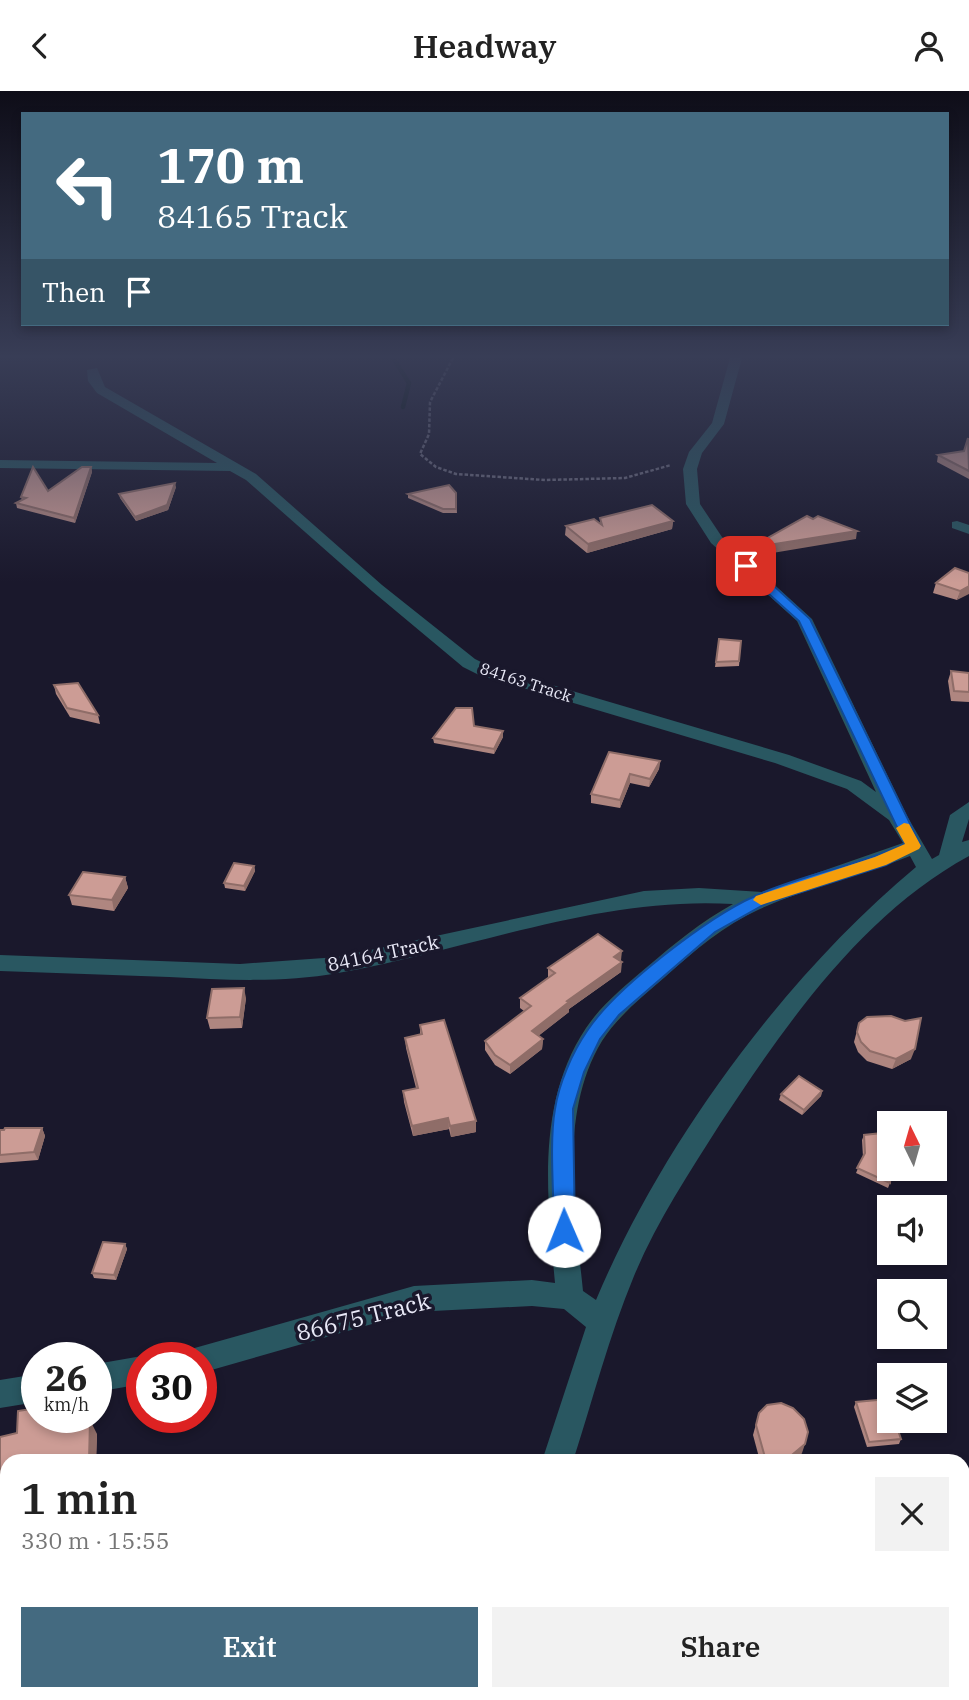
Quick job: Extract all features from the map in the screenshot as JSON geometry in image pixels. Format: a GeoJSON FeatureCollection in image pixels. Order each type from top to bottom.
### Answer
{"type":"FeatureCollection","features":[{"type":"Feature","properties":{"kind":"street","name":"84163 Track"},"geometry":{"type":"LineString","coordinates":[[172,433],[237,467],[469,663],[485,671],[827,774],[854,785],[897,816],[914,846],[948,859]]}},
{"type":"Feature","properties":{"kind":"street"},"geometry":{"type":"LineString","coordinates":[[711,433],[696,452],[689,481],[693,504],[716,540],[804,619],[882,779],[897,816]]}},
{"type":"Feature","properties":{"kind":"street"},"geometry":{"type":"LineString","coordinates":[[0,464],[237,467]]}},
{"type":"Feature","properties":{"kind":"street"},"geometry":{"type":"LineString","coordinates":[[560,1454],[603,1323],[632,1251],[695,1140],[765,1043],[847,941],[911,881],[948,859],[957,819],[969,808]]}},
{"type":"Feature","properties":{"kind":"street"},"geometry":{"type":"LineString","coordinates":[[603,1323],[570,1297],[564,1231],[564,1109],[575,1072],[593,1035],[637,988],[709,928],[762,899],[881,861],[914,846]]}},
{"type":"Feature","properties":{"kind":"street","name":"84164 Track"},"geometry":{"type":"LineString","coordinates":[[0,963],[240,972],[286,970],[349,962],[505,926],[644,898],[699,895],[762,899]]}},
{"type":"Feature","properties":{"kind":"street","name":"86675 Track"},"geometry":{"type":"LineString","coordinates":[[217,1354],[414,1299],[532,1293],[570,1297]]}},
{"type":"Feature","properties":{"kind":"street"},"geometry":{"type":"LineString","coordinates":[[0,1394],[21,1391]]}},
{"type":"Feature","properties":{"kind":"path"},"geometry":{"type":"LineString","coordinates":[[429,433],[420,454],[427,462],[455,474],[583,480],[631,477],[665,468],[696,452]]}},
{"type":"Feature","properties":{"kind":"building"},"geometry":{"type":"Polygon","coordinates":[[[968,438],[969,471],[938,455],[964,451],[968,438]]]}},
{"type":"Feature","properties":{"kind":"building"},"geometry":{"type":"Polygon","coordinates":[[[33,467],[48,491],[82,467],[91,467],[74,518],[16,503],[26,498],[21,497],[33,467]]]}},
{"type":"Feature","properties":{"kind":"building"},"geometry":{"type":"Polygon","coordinates":[[[175,483],[167,505],[135,517],[119,494],[175,483]]]}},
{"type":"Feature","properties":{"kind":"building"},"geometry":{"type":"Polygon","coordinates":[[[449,485],[456,493],[456,509],[443,509],[408,494],[449,485]]]}},
{"type":"Feature","properties":{"kind":"building"},"geometry":{"type":"Polygon","coordinates":[[[652,505],[673,521],[588,544],[566,526],[594,519],[602,525],[600,518],[652,505]]]}},
{"type":"Feature","properties":{"kind":"building"},"geometry":{"type":"Polygon","coordinates":[[[807,516],[813,519],[818,516],[857,531],[756,547],[755,545],[807,516]]]}},
{"type":"Feature","properties":{"kind":"building"},"geometry":{"type":"Polygon","coordinates":[[[955,568],[969,573],[969,586],[960,591],[936,583],[955,568]]]}},
{"type":"Feature","properties":{"kind":"building"},"geometry":{"type":"Polygon","coordinates":[[[719,639],[741,641],[739,661],[716,662],[719,639]]]}},
{"type":"Feature","properties":{"kind":"building"},"geometry":{"type":"Polygon","coordinates":[[[951,671],[969,673],[969,692],[954,691],[951,671]]]}},
{"type":"Feature","properties":{"kind":"building"},"geometry":{"type":"Polygon","coordinates":[[[78,683],[98,715],[67,708],[54,685],[78,683]]]}},
{"type":"Feature","properties":{"kind":"building"},"geometry":{"type":"Polygon","coordinates":[[[456,708],[472,708],[474,726],[503,731],[494,749],[433,738],[456,708]]]}},
{"type":"Feature","properties":{"kind":"building"},"geometry":{"type":"Polygon","coordinates":[[[609,752],[660,761],[650,779],[630,774],[620,800],[591,794],[609,752]]]}},
{"type":"Feature","properties":{"kind":"building"},"geometry":{"type":"Polygon","coordinates":[[[234,863],[254,866],[244,886],[224,883],[234,863]]]}},
{"type":"Feature","properties":{"kind":"building"},"geometry":{"type":"Polygon","coordinates":[[[83,872],[125,877],[112,900],[69,895],[83,872]]]}},
{"type":"Feature","properties":{"kind":"building"},"geometry":{"type":"Polygon","coordinates":[[[598,934],[622,951],[614,957],[622,962],[567,1001],[569,1002],[532,1031],[543,1039],[510,1065],[495,1055],[485,1041],[531,1006],[520,998],[555,973],[548,968],[598,934]]]}},
{"type":"Feature","properties":{"kind":"building"},"geometry":{"type":"Polygon","coordinates":[[[244,988],[240,1017],[207,1018],[212,989],[244,988]]]}},
{"type":"Feature","properties":{"kind":"building"},"geometry":{"type":"Polygon","coordinates":[[[891,1016],[905,1021],[921,1018],[915,1049],[896,1059],[870,1051],[861,1042],[857,1032],[859,1023],[867,1017],[891,1016]]]}},
{"type":"Feature","properties":{"kind":"building"},"geometry":{"type":"Polygon","coordinates":[[[444,1020],[476,1121],[450,1126],[448,1118],[412,1126],[403,1091],[418,1088],[405,1038],[422,1034],[420,1025],[444,1020]]]}},
{"type":"Feature","properties":{"kind":"building"},"geometry":{"type":"Polygon","coordinates":[[[799,1076],[822,1091],[804,1110],[781,1094],[799,1076]]]}},
{"type":"Feature","properties":{"kind":"building"},"geometry":{"type":"Polygon","coordinates":[[[42,1128],[34,1152],[0,1155],[0,1130],[42,1128]]]}},
{"type":"Feature","properties":{"kind":"building"},"geometry":{"type":"Polygon","coordinates":[[[877,1134],[877,1177],[857,1168],[865,1153],[864,1135],[877,1134]]]}},
{"type":"Feature","properties":{"kind":"building"},"geometry":{"type":"Polygon","coordinates":[[[103,1242],[125,1244],[114,1275],[92,1273],[103,1242]]]}},
{"type":"Feature","properties":{"kind":"building"},"geometry":{"type":"Polygon","coordinates":[[[877,1400],[877,1433],[899,1433],[901,1439],[869,1442],[856,1402],[877,1400]]]}},
{"type":"Feature","properties":{"kind":"building"},"geometry":{"type":"Polygon","coordinates":[[[781,1403],[793,1408],[804,1419],[808,1432],[805,1444],[793,1454],[764,1454],[756,1425],[759,1413],[767,1405],[781,1403]]]}},
{"type":"Feature","properties":{"kind":"building"},"geometry":{"type":"Polygon","coordinates":[[[18,1411],[21,1411],[21,1433],[90,1433],[89,1454],[0,1454],[0,1437],[17,1433],[18,1411]]]}},
{"type":"Feature","properties":{"kind":"slow traffic"},"geometry":{"type":"LineString","coordinates":[[761,900],[881,861],[914,846],[904,828]]}},
{"type":"Feature","properties":{"kind":"route"},"geometry":{"type":"LineString","coordinates":[[564,1231],[564,1109],[575,1072],[593,1035],[613,1011],[709,928],[762,899],[881,861],[914,846],[897,816],[887,789],[804,619],[746,566]]}}]}
